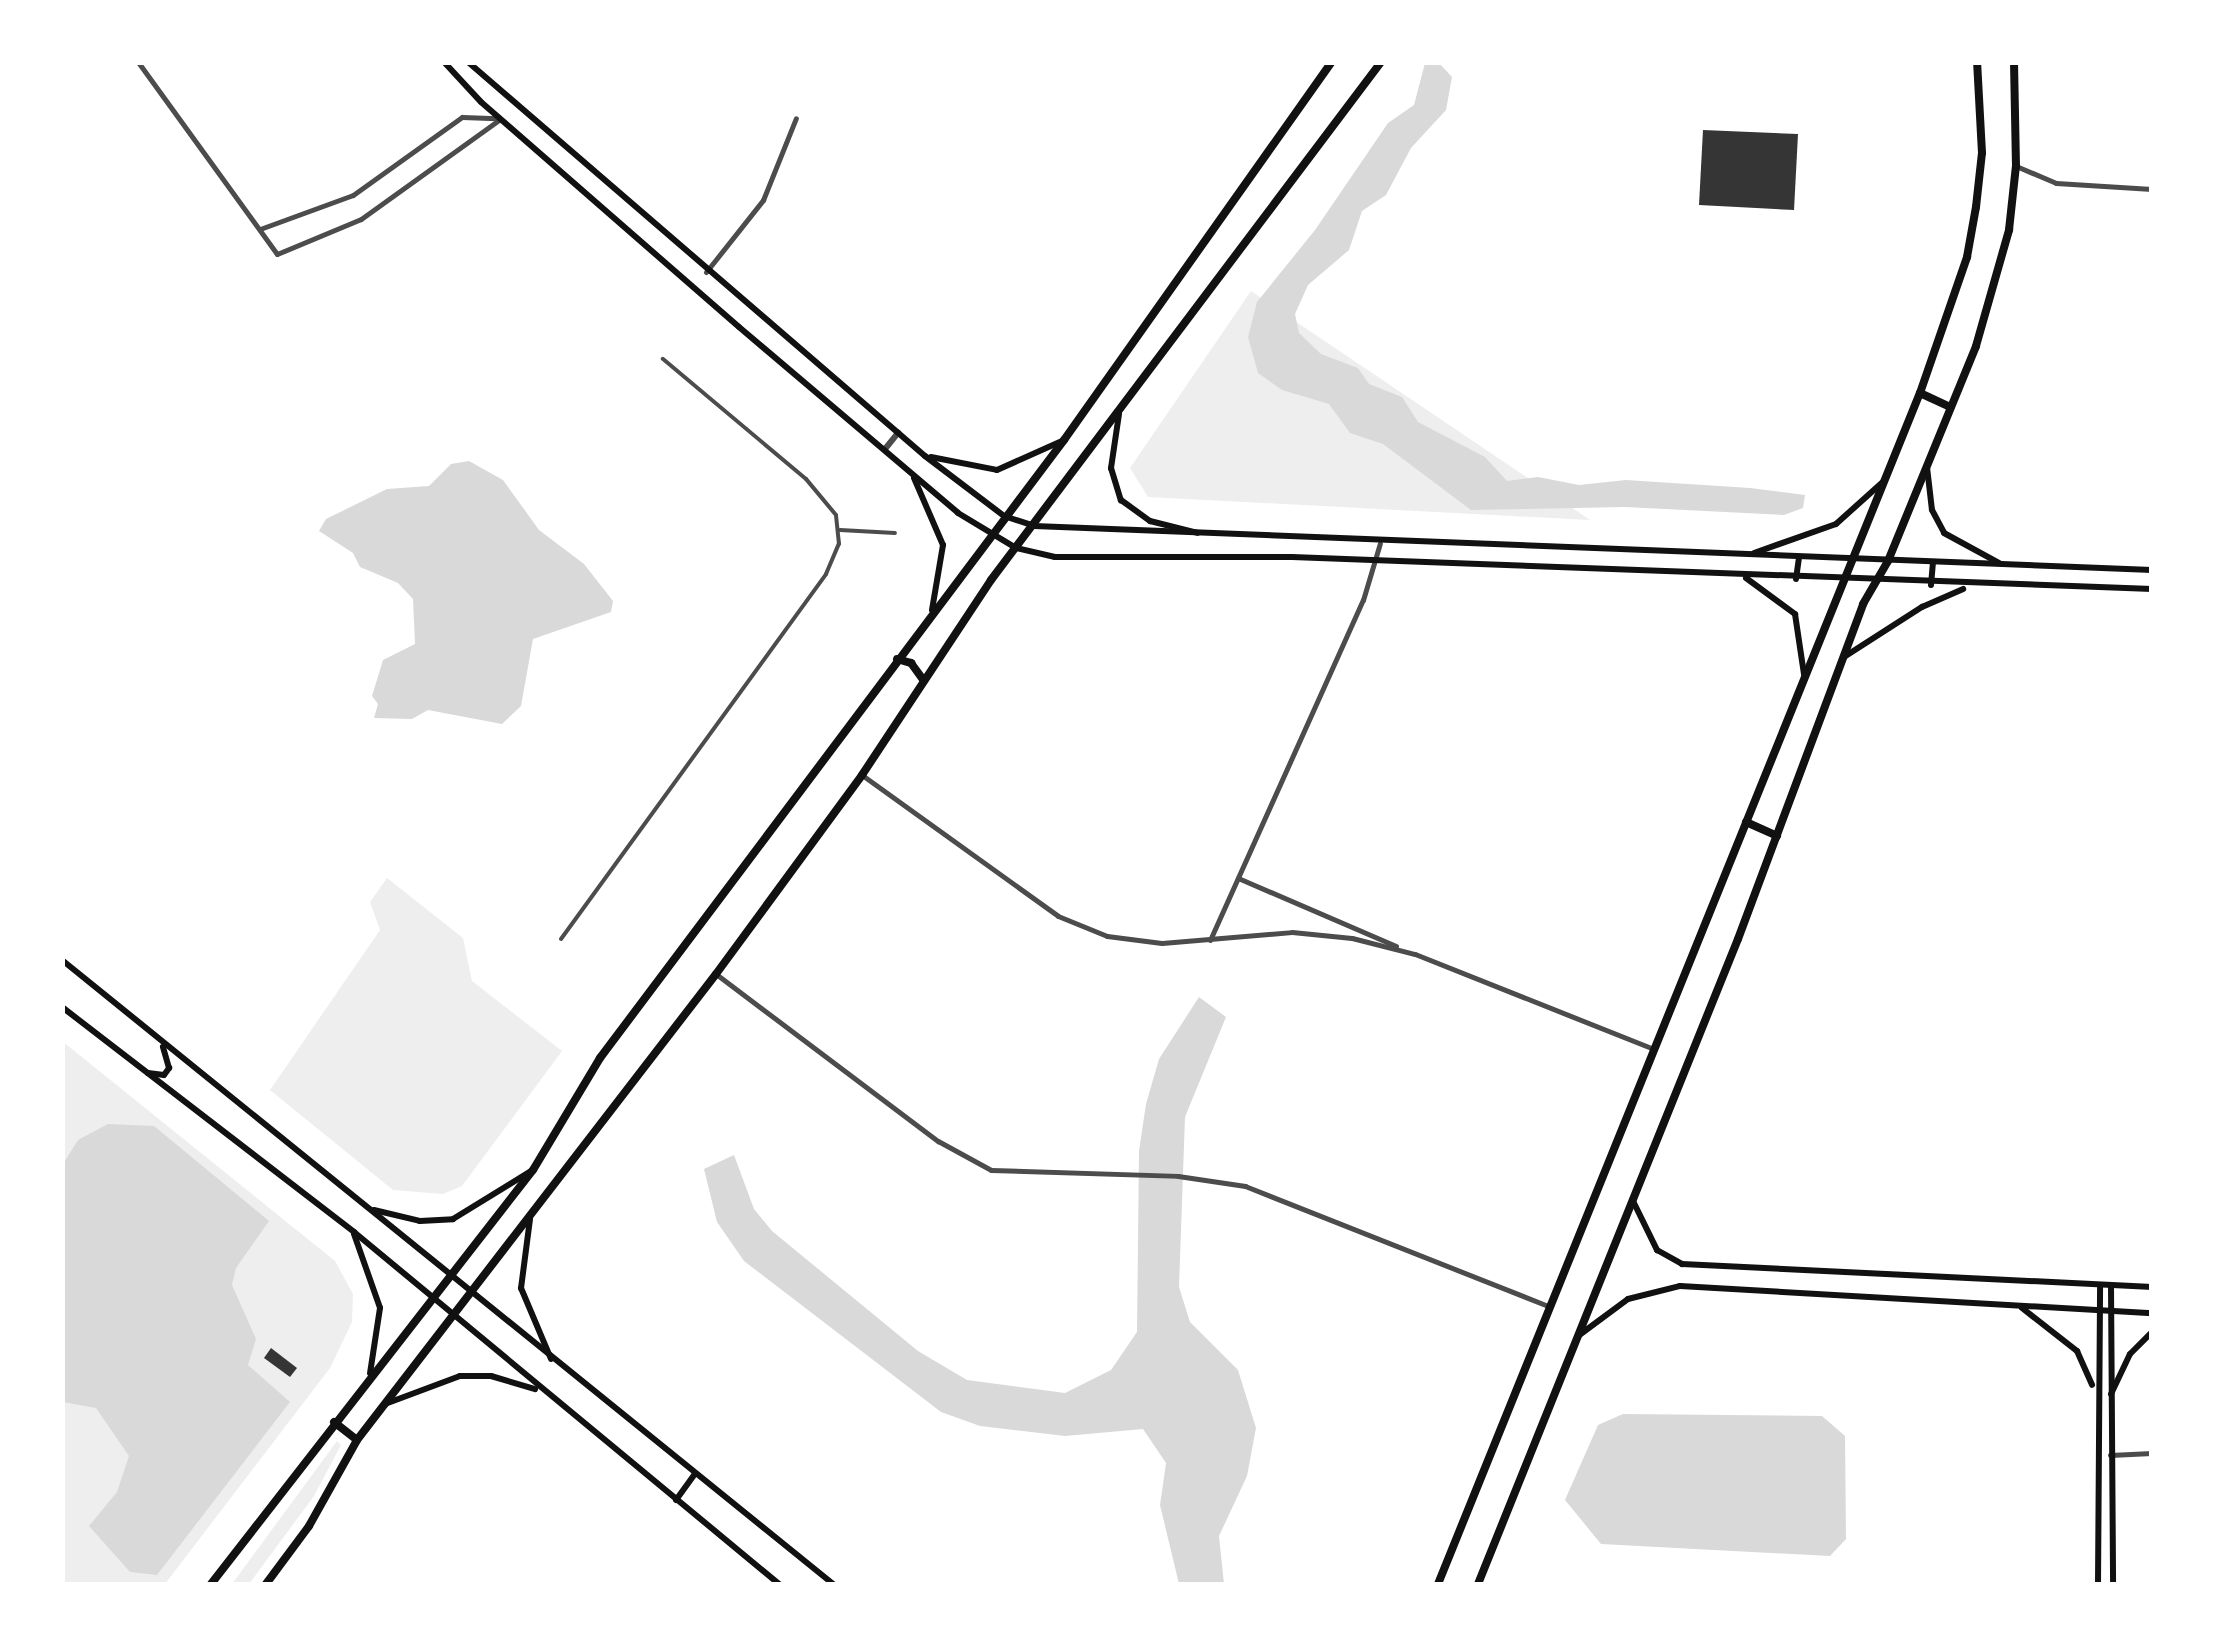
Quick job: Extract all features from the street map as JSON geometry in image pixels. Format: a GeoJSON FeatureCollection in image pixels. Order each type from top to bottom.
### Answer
{"type":"FeatureCollection","features":[{"type":"Feature","properties":{"kind":"main road"},"geometry":{"type":"LineString","coordinates":[[444,62],[500,118],[912,472],[990,536],[1016,548],[1055,558],[1379,560],[1931,585],[2152,588]]}},
{"type":"Feature","properties":{"kind":"main road"},"geometry":{"type":"LineString","coordinates":[[468,62],[706,272],[925,456],[1004,516],[1034,526],[1214,537],[2152,570]]}},
{"type":"Feature","properties":{"kind":"main road"},"geometry":{"type":"LineString","coordinates":[[211,1584],[370,1373],[533,1170],[600,1058],[932,610],[1064,440],[1332,62]]}},
{"type":"Feature","properties":{"kind":"main road"},"geometry":{"type":"LineString","coordinates":[[266,1584],[309,1526],[357,1440],[716,974],[862,775],[922,678],[1016,548],[1381,62]]}},
{"type":"Feature","properties":{"kind":"main road"},"geometry":{"type":"LineString","coordinates":[[1438,1584],[1804,674],[1843,581],[1857,560],[1920,393],[1968,257],[1982,153],[1977,62]]}},
{"type":"Feature","properties":{"kind":"main road"},"geometry":{"type":"LineString","coordinates":[[1478,1584],[1777,836],[1872,582],[1888,561],[1997,281],[2016,166],[2014,62]]}},
{"type":"Feature","properties":{"kind":"main road"},"geometry":{"type":"LineString","coordinates":[[1920,393],[1950,408]]}},
{"type":"Feature","properties":{"kind":"main road"},"geometry":{"type":"LineString","coordinates":[[1119,414],[1111,468],[1127,507],[1150,521],[1214,537]]}},
{"type":"Feature","properties":{"kind":"main road"},"geometry":{"type":"LineString","coordinates":[[925,456],[997,470],[1064,440]]}},
{"type":"Feature","properties":{"kind":"main road"},"geometry":{"type":"LineString","coordinates":[[1927,466],[1932,510],[1944,532],[2004,566]]}},
{"type":"Feature","properties":{"kind":"main road"},"geometry":{"type":"LineString","coordinates":[[912,472],[943,545],[932,610]]}},
{"type":"Feature","properties":{"kind":"main road"},"geometry":{"type":"LineString","coordinates":[[1746,555],[1836,524],[1885,480]]}},
{"type":"Feature","properties":{"kind":"main road"},"geometry":{"type":"LineString","coordinates":[[1796,579],[1798,558]]}},
{"type":"Feature","properties":{"kind":"main road"},"geometry":{"type":"LineString","coordinates":[[1931,585],[1933,563]]}},
{"type":"Feature","properties":{"kind":"main road"},"geometry":{"type":"LineString","coordinates":[[1745,577],[1795,614],[1804,674]]}},
{"type":"Feature","properties":{"kind":"main road"},"geometry":{"type":"LineString","coordinates":[[1842,658],[1911,612],[1969,586]]}},
{"type":"Feature","properties":{"kind":"main road"},"geometry":{"type":"LineString","coordinates":[[897,658],[911,662],[922,678]]}},
{"type":"Feature","properties":{"kind":"main road"},"geometry":{"type":"LineString","coordinates":[[1746,822],[1777,836]]}},
{"type":"Feature","properties":{"kind":"main road"},"geometry":{"type":"LineString","coordinates":[[62,960],[162,1045],[368,1208],[469,1296],[833,1584]]}},
{"type":"Feature","properties":{"kind":"main road"},"geometry":{"type":"LineString","coordinates":[[62,1007],[354,1232],[541,1391],[779,1584]]}},
{"type":"Feature","properties":{"kind":"main road"},"geometry":{"type":"LineString","coordinates":[[142,1072],[164,1074],[170,1061],[162,1045]]}},
{"type":"Feature","properties":{"kind":"main road"},"geometry":{"type":"LineString","coordinates":[[368,1208],[420,1222],[452,1219],[533,1170]]}},
{"type":"Feature","properties":{"kind":"main road"},"geometry":{"type":"LineString","coordinates":[[1631,1195],[1657,1250],[1682,1264],[2152,1287]]}},
{"type":"Feature","properties":{"kind":"main road"},"geometry":{"type":"LineString","coordinates":[[530,1218],[520,1288],[554,1364]]}},
{"type":"Feature","properties":{"kind":"main road"},"geometry":{"type":"LineString","coordinates":[[354,1232],[380,1308],[370,1373]]}},
{"type":"Feature","properties":{"kind":"main road"},"geometry":{"type":"LineString","coordinates":[[2098,1584],[2095,1391],[2100,1285]]}},
{"type":"Feature","properties":{"kind":"main road"},"geometry":{"type":"LineString","coordinates":[[2111,1285],[2108,1400],[2112,1584]]}},
{"type":"Feature","properties":{"kind":"main road"},"geometry":{"type":"LineString","coordinates":[[1577,1337],[1628,1299],[1680,1286],[2152,1312]]}},
{"type":"Feature","properties":{"kind":"main road"},"geometry":{"type":"LineString","coordinates":[[2019,1306],[2076,1350],[2095,1391]]}},
{"type":"Feature","properties":{"kind":"main road"},"geometry":{"type":"LineString","coordinates":[[2108,1400],[2130,1354],[2152,1332]]}},
{"type":"Feature","properties":{"kind":"main road"},"geometry":{"type":"LineString","coordinates":[[385,1404],[460,1376],[491,1376],[541,1391]]}},
{"type":"Feature","properties":{"kind":"main road"},"geometry":{"type":"LineString","coordinates":[[334,1422],[357,1440]]}},
{"type":"Feature","properties":{"kind":"main road"},"geometry":{"type":"LineString","coordinates":[[676,1500],[678,1488],[696,1474]]}},
{"type":"Feature","properties":{"kind":"street"},"geometry":{"type":"LineString","coordinates":[[138,62],[277,254],[361,219],[500,118]]}},
{"type":"Feature","properties":{"kind":"street"},"geometry":{"type":"LineString","coordinates":[[259,230],[353,196],[462,117],[500,118]]}},
{"type":"Feature","properties":{"kind":"street"},"geometry":{"type":"LineString","coordinates":[[706,272],[763,200],[796,118]]}},
{"type":"Feature","properties":{"kind":"street"},"geometry":{"type":"LineString","coordinates":[[2016,166],[2056,182],[2152,190]]}},
{"type":"Feature","properties":{"kind":"street"},"geometry":{"type":"LineString","coordinates":[[664,359],[806,479],[840,530]]}},
{"type":"Feature","properties":{"kind":"street"},"geometry":{"type":"LineString","coordinates":[[885,449],[898,433]]}},
{"type":"Feature","properties":{"kind":"street"},"geometry":{"type":"LineString","coordinates":[[840,530],[895,533]]}},
{"type":"Feature","properties":{"kind":"street"},"geometry":{"type":"LineString","coordinates":[[561,939],[826,574],[840,530]]}},
{"type":"Feature","properties":{"kind":"street"},"geometry":{"type":"LineString","coordinates":[[1210,940],[1379,560],[1380,543]]}},
{"type":"Feature","properties":{"kind":"street"},"geometry":{"type":"LineString","coordinates":[[862,775],[1058,916],[1108,936],[1162,943],[1292,932],[1352,938],[1415,954]]}},
{"type":"Feature","properties":{"kind":"street"},"geometry":{"type":"LineString","coordinates":[[1238,878],[1654,1049]]}},
{"type":"Feature","properties":{"kind":"street"},"geometry":{"type":"LineString","coordinates":[[716,974],[970,1161],[1017,1175],[1178,1176],[1276,1196],[1550,1308]]}},
{"type":"Feature","properties":{"kind":"street"},"geometry":{"type":"LineString","coordinates":[[2110,1454],[2152,1453]]}},
{"type":"Feature","properties":{"kind":"shaded area"},"geometry":{"type":"Polygon","coordinates":[[[1425,63],[1439,63],[1452,77],[1446,110],[1411,148],[1386,195],[1362,211],[1349,250],[1308,285],[1295,314],[1299,333],[1321,354],[1358,368],[1369,384],[1402,397],[1418,422],[1485,457],[1507,481],[1538,477],[1579,485],[1626,480],[1750,488],[1805,495],[1803,508],[1784,515],[1625,507],[1471,510],[1383,444],[1350,433],[1329,404],[1282,390],[1258,373],[1248,337],[1257,302],[1315,230],[1388,123],[1414,105],[1425,63]]]}},
{"type":"Feature","properties":{"kind":"shaded area"},"geometry":{"type":"Polygon","coordinates":[[[1251,291],[1590,520],[1148,497],[1130,468],[1251,291]]]}},
{"type":"Feature","properties":{"kind":"shaded area"},"geometry":{"type":"Polygon","coordinates":[[[469,461],[503,480],[539,530],[584,564],[613,601],[611,612],[533,639],[521,706],[502,724],[428,710],[412,719],[374,718],[378,704],[372,696],[383,660],[415,644],[413,599],[398,583],[360,567],[353,553],[319,531],[326,519],[387,489],[429,486],[451,464],[469,461]]]}},
{"type":"Feature","properties":{"kind":"shaded area"},"geometry":{"type":"Polygon","coordinates":[[[387,878],[463,938],[472,981],[562,1051],[462,1186],[443,1194],[393,1190],[270,1090],[380,930],[370,902],[387,878]]]}},
{"type":"Feature","properties":{"kind":"shaded area"},"geometry":{"type":"Polygon","coordinates":[[[1199,997],[1226,1017],[1185,1117],[1179,1287],[1190,1322],[1238,1370],[1256,1428],[1247,1476],[1219,1536],[1224,1584],[1179,1584],[1160,1505],[1166,1463],[1143,1429],[1065,1436],[980,1426],[941,1412],[744,1261],[717,1222],[704,1169],[734,1155],[754,1209],[772,1231],[918,1351],[967,1380],[1065,1393],[1111,1370],[1137,1332],[1139,1151],[1146,1104],[1159,1059],[1199,997]]]}},
{"type":"Feature","properties":{"kind":"shaded area"},"geometry":{"type":"Polygon","coordinates":[[[62,1041],[335,1261],[353,1294],[352,1322],[330,1368],[165,1584],[63,1584],[62,1041]]]}},
{"type":"Feature","properties":{"kind":"shaded area"},"geometry":{"type":"Polygon","coordinates":[[[108,1124],[154,1126],[269,1221],[236,1268],[232,1285],[256,1339],[248,1365],[290,1402],[157,1575],[130,1572],[89,1526],[117,1492],[129,1456],[96,1408],[63,1402],[63,1164],[78,1140],[108,1124]]]}},
{"type":"Feature","properties":{"kind":"shaded area"},"geometry":{"type":"Polygon","coordinates":[[[1623,1414],[1822,1416],[1845,1436],[1846,1539],[1830,1556],[1601,1544],[1565,1500],[1598,1425],[1623,1414]]]}},
{"type":"Feature","properties":{"kind":"shaded area"},"geometry":{"type":"Polygon","coordinates":[[[337,1441],[341,1445],[314,1496],[249,1584],[232,1584],[337,1441]]]}},
{"type":"Feature","properties":{"kind":"building"},"geometry":{"type":"Polygon","coordinates":[[[1703,130],[1798,134],[1794,210],[1699,205],[1703,130]]]}},
{"type":"Feature","properties":{"kind":"building"},"geometry":{"type":"Polygon","coordinates":[[[271,1348],[297,1368],[290,1377],[264,1358],[271,1348]]]}}]}
